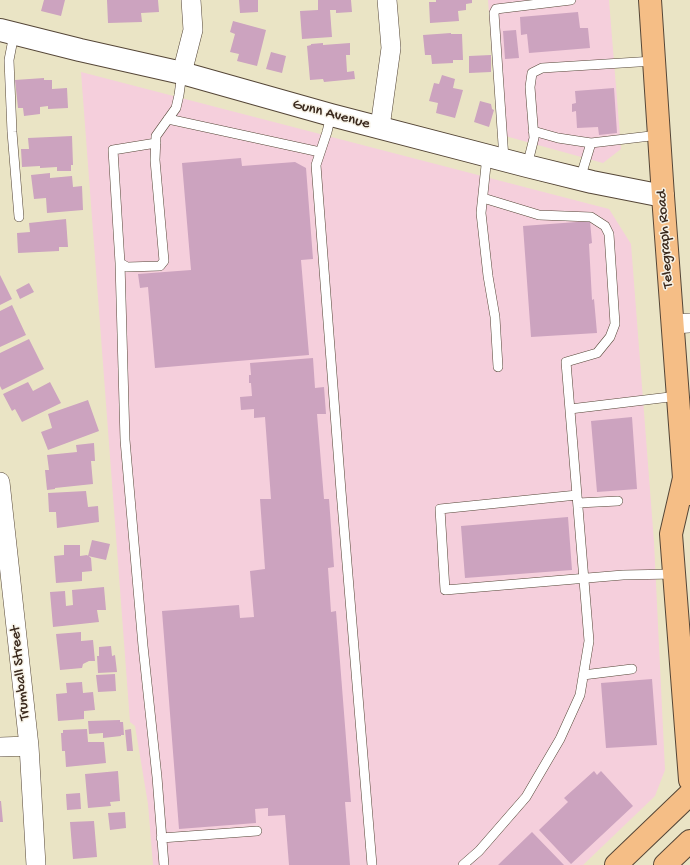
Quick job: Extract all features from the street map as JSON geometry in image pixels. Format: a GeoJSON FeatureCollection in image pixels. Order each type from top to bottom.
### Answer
{"type":"FeatureCollection","features":[{"type":"Feature","properties":{"kind":"main road","name":"Telegraph Road"},"geometry":{"type":"LineString","coordinates":[[650,0],[663,196],[681,324],[678,396],[685,420],[687,486],[671,534],[690,780]]}},
{"type":"Feature","properties":{"kind":"main road"},"geometry":{"type":"LineString","coordinates":[[616,865],[690,794]]}},
{"type":"Feature","properties":{"kind":"main road"},"geometry":{"type":"LineString","coordinates":[[665,865],[690,841]]}},
{"type":"Feature","properties":{"kind":"street"},"geometry":{"type":"LineString","coordinates":[[182,74],[193,30],[191,0]]}},
{"type":"Feature","properties":{"kind":"street"},"geometry":{"type":"LineString","coordinates":[[380,128],[391,48],[387,0]]}},
{"type":"Feature","properties":{"kind":"street","name":"Gunn Avenue"},"geometry":{"type":"LineString","coordinates":[[7,32],[182,74],[331,116],[495,158],[580,179],[663,196]]}},
{"type":"Feature","properties":{"kind":"street","name":"Trumball Street"},"geometry":{"type":"LineString","coordinates":[[0,482],[29,746],[36,865]]}},
{"type":"Feature","properties":{"kind":"street"},"geometry":{"type":"LineString","coordinates":[[0,747],[29,746]]}},
{"type":"Feature","properties":{"kind":"lane"},"geometry":{"type":"LineString","coordinates":[[498,367],[495,317],[488,276],[481,213],[483,198],[495,158],[494,14],[496,9],[572,0]]}},
{"type":"Feature","properties":{"kind":"lane"},"geometry":{"type":"LineString","coordinates":[[7,32],[12,132],[19,217]]}},
{"type":"Feature","properties":{"kind":"lane"},"geometry":{"type":"LineString","coordinates":[[527,166],[534,138],[530,87],[532,73],[542,68],[654,62]]}},
{"type":"Feature","properties":{"kind":"lane"},"geometry":{"type":"LineString","coordinates":[[120,263],[127,267],[160,266],[164,261],[155,160],[156,136],[176,108],[182,74]]}},
{"type":"Feature","properties":{"kind":"lane"},"geometry":{"type":"LineString","coordinates":[[331,116],[316,165],[339,469],[372,865]]}},
{"type":"Feature","properties":{"kind":"lane"},"geometry":{"type":"LineString","coordinates":[[168,119],[320,152]]}},
{"type":"Feature","properties":{"kind":"lane"},"geometry":{"type":"LineString","coordinates":[[533,132],[558,138],[591,143],[659,135]]}},
{"type":"Feature","properties":{"kind":"lane"},"geometry":{"type":"LineString","coordinates":[[156,143],[112,150],[120,263],[125,440],[164,865]]}},
{"type":"Feature","properties":{"kind":"lane"},"geometry":{"type":"LineString","coordinates":[[580,179],[591,143]]}},
{"type":"Feature","properties":{"kind":"lane"},"geometry":{"type":"LineString","coordinates":[[463,865],[479,850],[526,797],[560,740],[580,695],[589,641],[566,362],[597,354],[610,337],[615,324],[609,234],[605,226],[591,216],[539,215],[483,198]]}},
{"type":"Feature","properties":{"kind":"lane"},"geometry":{"type":"LineString","coordinates":[[570,409],[678,396]]}},
{"type":"Feature","properties":{"kind":"lane"},"geometry":{"type":"LineString","coordinates":[[618,501],[578,499],[440,509],[445,590],[623,575],[674,574]]}},
{"type":"Feature","properties":{"kind":"lane"},"geometry":{"type":"LineString","coordinates":[[583,675],[632,669]]}},
{"type":"Feature","properties":{"kind":"lane"},"geometry":{"type":"LineString","coordinates":[[161,838],[257,830]]}},
{"type":"Feature","properties":{"kind":"shaded area"},"geometry":{"type":"Polygon","coordinates":[[[488,0],[609,0],[621,149],[603,163],[498,134],[488,0]]]}},
{"type":"Feature","properties":{"kind":"shaded area"},"geometry":{"type":"Polygon","coordinates":[[[81,72],[609,209],[631,244],[654,542],[665,770],[655,796],[583,865],[153,865],[148,804],[135,726],[130,722],[81,72]]]}},
{"type":"Feature","properties":{"kind":"building"},"geometry":{"type":"Polygon","coordinates":[[[44,0],[65,0],[61,16],[41,11],[44,0]]]}},
{"type":"Feature","properties":{"kind":"building"},"geometry":{"type":"Polygon","coordinates":[[[107,0],[158,0],[159,12],[141,13],[142,22],[108,23],[107,0]]]}},
{"type":"Feature","properties":{"kind":"building"},"geometry":{"type":"Polygon","coordinates":[[[239,0],[258,0],[258,12],[240,13],[239,0]]]}},
{"type":"Feature","properties":{"kind":"building"},"geometry":{"type":"Polygon","coordinates":[[[318,0],[351,0],[352,12],[336,13],[336,10],[330,10],[332,37],[302,39],[300,11],[318,10],[318,0]]]}},
{"type":"Feature","properties":{"kind":"building"},"geometry":{"type":"Polygon","coordinates":[[[436,0],[472,0],[472,3],[466,4],[466,10],[458,11],[459,21],[430,23],[429,2],[436,2],[436,0]]]}},
{"type":"Feature","properties":{"kind":"building"},"geometry":{"type":"Polygon","coordinates":[[[578,12],[580,28],[588,28],[590,48],[529,53],[527,34],[521,35],[520,17],[578,12]]]}},
{"type":"Feature","properties":{"kind":"building"},"geometry":{"type":"Polygon","coordinates":[[[233,21],[266,30],[257,66],[237,61],[239,54],[230,52],[235,34],[230,32],[233,21]]]}},
{"type":"Feature","properties":{"kind":"building"},"geometry":{"type":"Polygon","coordinates":[[[516,30],[519,58],[505,59],[503,31],[516,30]]]}},
{"type":"Feature","properties":{"kind":"building"},"geometry":{"type":"Polygon","coordinates":[[[451,33],[462,34],[463,60],[453,60],[453,63],[432,64],[431,55],[425,55],[423,35],[451,33]]]}},
{"type":"Feature","properties":{"kind":"building"},"geometry":{"type":"Polygon","coordinates":[[[323,43],[323,45],[350,43],[350,55],[346,55],[347,72],[354,71],[355,79],[324,82],[323,79],[310,80],[307,46],[311,44],[323,43]]]}},
{"type":"Feature","properties":{"kind":"building"},"geometry":{"type":"Polygon","coordinates":[[[271,52],[286,56],[282,73],[266,69],[271,52]]]}},
{"type":"Feature","properties":{"kind":"building"},"geometry":{"type":"Polygon","coordinates":[[[491,55],[491,72],[469,73],[469,56],[491,55]]]}},
{"type":"Feature","properties":{"kind":"building"},"geometry":{"type":"Polygon","coordinates":[[[442,75],[455,79],[453,88],[463,90],[455,118],[436,113],[438,103],[429,101],[434,83],[439,84],[442,75]]]}},
{"type":"Feature","properties":{"kind":"building"},"geometry":{"type":"Polygon","coordinates":[[[44,78],[44,80],[52,80],[52,89],[67,88],[68,108],[48,109],[48,106],[40,107],[40,114],[24,116],[23,108],[18,108],[15,80],[44,78]]]}},
{"type":"Feature","properties":{"kind":"building"},"geometry":{"type":"Polygon","coordinates":[[[614,88],[617,133],[599,135],[598,127],[577,128],[576,111],[572,112],[572,104],[576,103],[575,91],[614,88]]]}},
{"type":"Feature","properties":{"kind":"building"},"geometry":{"type":"Polygon","coordinates":[[[480,101],[491,104],[492,109],[494,110],[489,127],[474,122],[480,101]]]}},
{"type":"Feature","properties":{"kind":"building"},"geometry":{"type":"Polygon","coordinates":[[[72,136],[73,165],[71,165],[71,171],[57,171],[57,167],[22,167],[21,149],[29,149],[28,138],[72,136]]]}},
{"type":"Feature","properties":{"kind":"building"},"geometry":{"type":"Polygon","coordinates":[[[241,158],[242,166],[295,162],[306,168],[313,259],[301,260],[309,355],[155,368],[148,287],[140,288],[138,274],[191,270],[182,163],[241,158]]]}},
{"type":"Feature","properties":{"kind":"building"},"geometry":{"type":"Polygon","coordinates":[[[50,173],[50,178],[72,176],[73,187],[82,186],[83,210],[47,213],[46,198],[34,199],[31,175],[50,173]]]}},
{"type":"Feature","properties":{"kind":"building"},"geometry":{"type":"Polygon","coordinates":[[[66,219],[68,247],[59,247],[59,251],[18,253],[17,233],[30,232],[29,223],[66,219]]]}},
{"type":"Feature","properties":{"kind":"building"},"geometry":{"type":"Polygon","coordinates":[[[590,221],[592,243],[589,244],[592,300],[594,299],[597,333],[531,337],[523,226],[590,221]]]}},
{"type":"Feature","properties":{"kind":"building"},"geometry":{"type":"Polygon","coordinates":[[[0,275],[12,299],[0,305],[0,275]]]}},
{"type":"Feature","properties":{"kind":"building"},"geometry":{"type":"Polygon","coordinates":[[[29,283],[34,292],[20,299],[16,290],[29,283]]]}},
{"type":"Feature","properties":{"kind":"building"},"geometry":{"type":"Polygon","coordinates":[[[12,305],[26,335],[0,347],[0,311],[12,305]]]}},
{"type":"Feature","properties":{"kind":"building"},"geometry":{"type":"Polygon","coordinates":[[[29,339],[44,369],[2,390],[0,386],[0,353],[29,339]]]}},
{"type":"Feature","properties":{"kind":"building"},"geometry":{"type":"Polygon","coordinates":[[[313,358],[315,388],[324,387],[326,414],[317,414],[324,499],[329,499],[334,567],[328,568],[331,612],[336,611],[351,802],[345,802],[350,865],[289,865],[285,815],[268,816],[268,808],[255,809],[256,823],[179,829],[162,611],[239,605],[240,618],[254,617],[250,571],[265,569],[260,499],[271,499],[265,417],[254,418],[254,409],[241,410],[240,397],[252,396],[251,383],[249,383],[249,375],[251,375],[250,363],[313,358]]]}},
{"type":"Feature","properties":{"kind":"building"},"geometry":{"type":"Polygon","coordinates":[[[28,382],[33,391],[50,382],[61,403],[22,422],[15,409],[12,411],[3,394],[28,382]]]}},
{"type":"Feature","properties":{"kind":"building"},"geometry":{"type":"Polygon","coordinates":[[[88,400],[99,431],[48,450],[41,432],[52,428],[48,414],[88,400]]]}},
{"type":"Feature","properties":{"kind":"building"},"geometry":{"type":"Polygon","coordinates":[[[632,417],[637,489],[597,492],[591,421],[632,417]]]}},
{"type":"Feature","properties":{"kind":"building"},"geometry":{"type":"Polygon","coordinates":[[[94,443],[95,461],[91,461],[93,484],[47,490],[45,470],[49,470],[47,455],[77,452],[76,445],[94,443]]]}},
{"type":"Feature","properties":{"kind":"building"},"geometry":{"type":"Polygon","coordinates":[[[86,491],[88,507],[98,506],[99,522],[57,528],[56,512],[49,512],[48,493],[86,491]]]}},
{"type":"Feature","properties":{"kind":"building"},"geometry":{"type":"Polygon","coordinates":[[[568,517],[572,570],[465,578],[461,526],[568,517]]]}},
{"type":"Feature","properties":{"kind":"building"},"geometry":{"type":"Polygon","coordinates":[[[92,540],[110,544],[106,560],[88,556],[92,540]]]}},
{"type":"Feature","properties":{"kind":"building"},"geometry":{"type":"Polygon","coordinates":[[[64,545],[80,545],[80,556],[87,555],[91,558],[92,571],[82,572],[82,581],[56,583],[54,556],[64,555],[64,545]]]}},
{"type":"Feature","properties":{"kind":"building"},"geometry":{"type":"Polygon","coordinates":[[[104,587],[106,610],[97,610],[99,622],[53,627],[50,592],[65,591],[66,606],[73,605],[72,590],[104,587]]]}},
{"type":"Feature","properties":{"kind":"building"},"geometry":{"type":"Polygon","coordinates":[[[81,632],[81,641],[93,640],[95,661],[89,661],[83,664],[82,668],[60,670],[56,634],[81,632]]]}},
{"type":"Feature","properties":{"kind":"building"},"geometry":{"type":"Polygon","coordinates":[[[111,646],[112,656],[115,655],[117,672],[98,673],[97,656],[99,656],[99,647],[111,646]]]}},
{"type":"Feature","properties":{"kind":"building"},"geometry":{"type":"Polygon","coordinates":[[[115,674],[116,691],[98,692],[96,675],[115,674]]]}},
{"type":"Feature","properties":{"kind":"building"},"geometry":{"type":"Polygon","coordinates":[[[652,679],[657,745],[606,748],[601,683],[652,679]]]}},
{"type":"Feature","properties":{"kind":"building"},"geometry":{"type":"Polygon","coordinates":[[[82,682],[83,693],[93,692],[95,710],[84,711],[84,719],[58,721],[56,694],[67,693],[66,683],[82,682]]]}},
{"type":"Feature","properties":{"kind":"building"},"geometry":{"type":"Polygon","coordinates":[[[120,720],[120,722],[123,722],[124,735],[103,738],[103,733],[89,734],[88,721],[120,720]]]}},
{"type":"Feature","properties":{"kind":"building"},"geometry":{"type":"Polygon","coordinates":[[[87,729],[88,742],[104,742],[106,763],[66,767],[65,751],[62,751],[61,733],[63,733],[63,730],[87,729]]]}},
{"type":"Feature","properties":{"kind":"building"},"geometry":{"type":"Polygon","coordinates":[[[131,729],[133,751],[127,751],[125,730],[131,729]]]}},
{"type":"Feature","properties":{"kind":"building"},"geometry":{"type":"Polygon","coordinates":[[[118,771],[120,801],[110,802],[111,806],[88,808],[85,774],[118,771]]]}},
{"type":"Feature","properties":{"kind":"building"},"geometry":{"type":"Polygon","coordinates":[[[594,771],[597,775],[601,771],[633,806],[571,864],[539,830],[568,802],[564,798],[594,771]]]}},
{"type":"Feature","properties":{"kind":"building"},"geometry":{"type":"Polygon","coordinates":[[[80,793],[81,809],[67,810],[66,794],[80,793]]]}},
{"type":"Feature","properties":{"kind":"building"},"geometry":{"type":"Polygon","coordinates":[[[1,801],[3,822],[0,822],[1,801]]]}},
{"type":"Feature","properties":{"kind":"building"},"geometry":{"type":"Polygon","coordinates":[[[125,812],[126,828],[110,830],[108,813],[125,812]]]}},
{"type":"Feature","properties":{"kind":"building"},"geometry":{"type":"Polygon","coordinates":[[[94,821],[97,857],[73,859],[70,822],[94,821]]]}},
{"type":"Feature","properties":{"kind":"building"},"geometry":{"type":"Polygon","coordinates":[[[532,832],[564,865],[498,865],[532,832]]]}}]}
